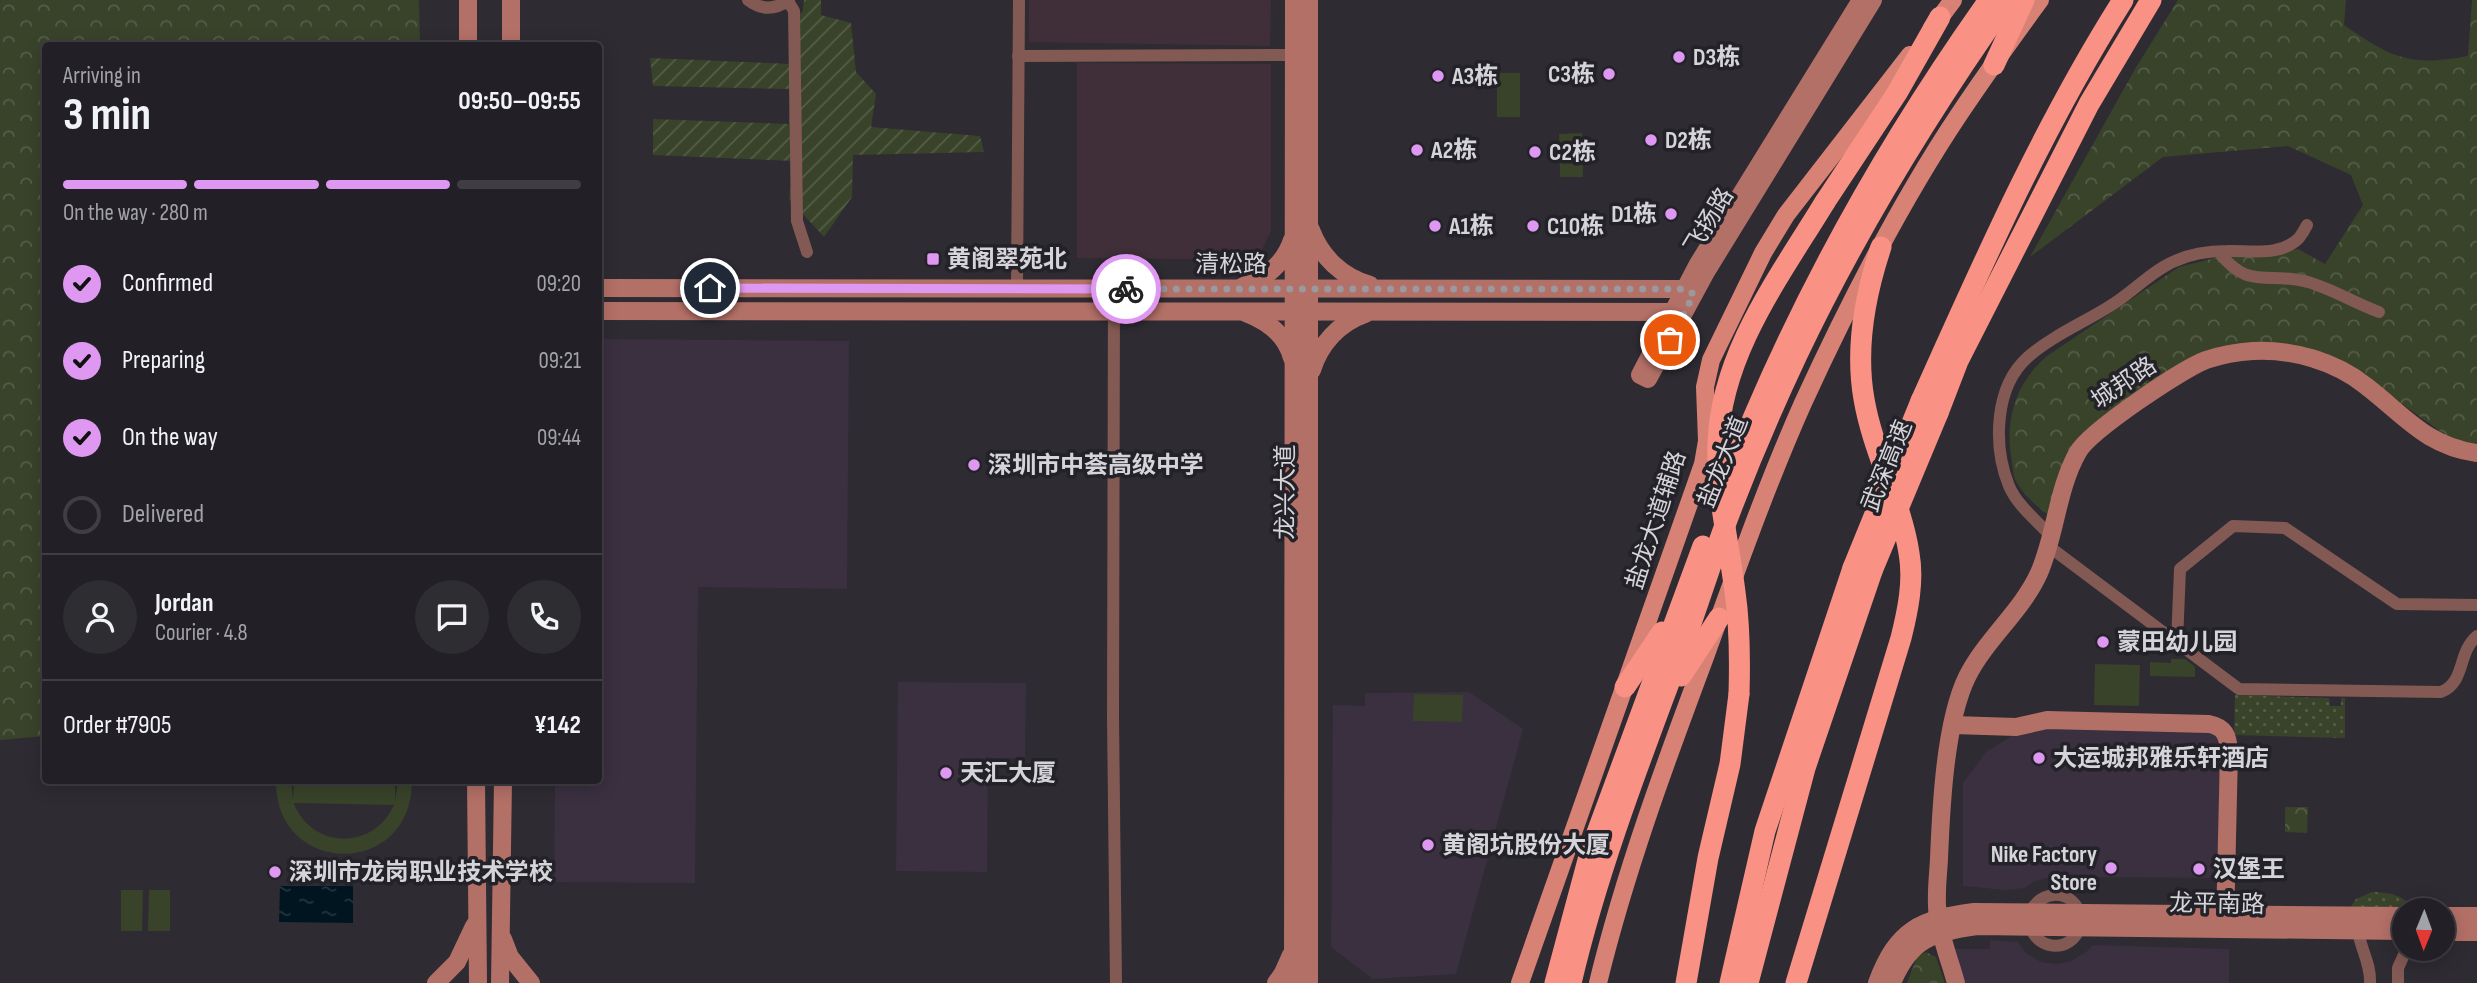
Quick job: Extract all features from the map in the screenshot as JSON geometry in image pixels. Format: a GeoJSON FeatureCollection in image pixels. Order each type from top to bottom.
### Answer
{"type":"FeatureCollection","features":[{"type":"Feature","properties":{"kind":"highway","name":"盐龙大道"},"geometry":{"type":"LineString","coordinates":[[1555,983],[1591,849],[1743,442],[1804,308],[1849,223],[1916,110],[1989,0]]}},
{"type":"Feature","properties":{"kind":"highway","name":"盐龙大道"},"geometry":{"type":"LineString","coordinates":[[1571,983],[1608,855],[1727,519],[1797,355],[1844,263],[1887,189],[1931,116],[2008,0]]}},
{"type":"Feature","properties":{"kind":"highway"},"geometry":{"type":"LineString","coordinates":[[1994,65],[2024,0]]}},
{"type":"Feature","properties":{"kind":"highway","name":"武深高速"},"geometry":{"type":"LineString","coordinates":[[1730,983],[1765,831],[1863,570],[2000,226],[2100,36],[2123,0]]}},
{"type":"Feature","properties":{"kind":"highway","name":"武深高速"},"geometry":{"type":"LineString","coordinates":[[1929,407],[1958,361],[2089,104],[2151,0]]}},
{"type":"Feature","properties":{"kind":"highway"},"geometry":{"type":"LineString","coordinates":[[1686,983],[1707,858],[1730,764],[1739,694],[1738,622],[1718,463],[1721,412],[1737,356],[1749,331],[1825,202],[1897,93],[1947,8]]}},
{"type":"Feature","properties":{"kind":"highway"},"geometry":{"type":"LineString","coordinates":[[1796,983],[1897,650],[1909,596],[1909,553],[1868,420],[1862,379],[1865,309],[1881,247]]}},
{"type":"Feature","properties":{"kind":"highway","name":"武深高速"},"geometry":{"type":"LineString","coordinates":[[1748,983],[1805,768],[1863,570]]}},
{"type":"Feature","properties":{"kind":"highway"},"geometry":{"type":"LineString","coordinates":[[1625,687],[1682,604]]}},
{"type":"Feature","properties":{"kind":"highway"},"geometry":{"type":"LineString","coordinates":[[1660,707],[1719,618]]}},
{"type":"Feature","properties":{"kind":"main road"},"geometry":{"type":"LineString","coordinates":[[1598,983],[1633,862],[1719,618],[1803,404],[1881,247],[1957,118],[2040,0]]}},
{"type":"Feature","properties":{"kind":"main road","name":"盐龙大道辅路"},"geometry":{"type":"LineString","coordinates":[[1520,983],[1703,464],[1707,441],[1705,387],[1715,347],[1763,253],[1786,215],[1947,8]]}},
{"type":"Feature","properties":{"kind":"street"},"geometry":{"type":"LineString","coordinates":[[468,0],[468,42]]}},
{"type":"Feature","properties":{"kind":"street"},"geometry":{"type":"LineString","coordinates":[[511,0],[511,42]]}},
{"type":"Feature","properties":{"kind":"street"},"geometry":{"type":"LineString","coordinates":[[748,0],[762,7],[772,8],[788,0],[794,11],[796,221],[807,252]]}},
{"type":"Feature","properties":{"kind":"street"},"geometry":{"type":"LineString","coordinates":[[1017,288],[1019,0]]}},
{"type":"Feature","properties":{"kind":"street","name":"龙兴大道"},"geometry":{"type":"LineString","coordinates":[[1294,0],[1301,230]]}},
{"type":"Feature","properties":{"kind":"street","name":"龙兴大道"},"geometry":{"type":"LineString","coordinates":[[1293,983],[1301,936],[1309,380],[1301,311],[1301,230],[1309,0]]}},
{"type":"Feature","properties":{"kind":"street","name":"飞扬路"},"geometry":{"type":"LineString","coordinates":[[1679,312],[1861,0]]}},
{"type":"Feature","properties":{"kind":"street","name":"飞扬路"},"geometry":{"type":"LineString","coordinates":[[1689,292],[1873,0]]}},
{"type":"Feature","properties":{"kind":"street"},"geometry":{"type":"LineString","coordinates":[[1018,56],[1294,55]]}},
{"type":"Feature","properties":{"kind":"street"},"geometry":{"type":"LineString","coordinates":[[2307,225],[2298,238],[2285,247],[2268,252],[2219,252],[2175,261],[2111,306],[2054,338],[2027,358],[2008,383],[2002,407],[2001,458],[2010,488],[2049,540],[2239,689],[2441,692],[2455,682],[2464,652],[2477,636]]}},
{"type":"Feature","properties":{"kind":"street"},"geometry":{"type":"LineString","coordinates":[[1237,289],[1253,283],[1276,266],[1301,230],[1315,242],[1333,265],[1357,280],[1383,289]]}},
{"type":"Feature","properties":{"kind":"street"},"geometry":{"type":"LineString","coordinates":[[2219,252],[2230,267],[2243,275],[2305,281],[2379,313]]}},
{"type":"Feature","properties":{"kind":"street","name":"清松路"},"geometry":{"type":"LineString","coordinates":[[602,288],[1689,292]]}},
{"type":"Feature","properties":{"kind":"street"},"geometry":{"type":"LineString","coordinates":[[1114,289],[1113,717],[1116,983]]}},
{"type":"Feature","properties":{"kind":"street","name":"清松路"},"geometry":{"type":"LineString","coordinates":[[602,311],[1679,312]]}},
{"type":"Feature","properties":{"kind":"street","name":"龙兴大道"},"geometry":{"type":"LineString","coordinates":[[1301,311],[1293,365],[1301,936],[1310,983]]}},
{"type":"Feature","properties":{"kind":"street"},"geometry":{"type":"LineString","coordinates":[[1243,312],[1256,316],[1277,332],[1290,352],[1293,365]]}},
{"type":"Feature","properties":{"kind":"street"},"geometry":{"type":"LineString","coordinates":[[1309,380],[1317,355],[1334,333],[1354,318],[1377,312]]}},
{"type":"Feature","properties":{"kind":"street","name":"城邦路"},"geometry":{"type":"LineString","coordinates":[[1940,925],[1937,903],[1941,814],[1953,725],[1965,680],[2040,572],[2069,473],[2085,442],[2096,432],[2188,369],[2227,355],[2277,350],[2328,363],[2366,386],[2411,426],[2430,438],[2449,447],[2477,453]]}},
{"type":"Feature","properties":{"kind":"street"},"geometry":{"type":"LineString","coordinates":[[2177,642],[2180,569],[2233,526],[2285,528],[2397,604],[2477,605]]}},
{"type":"Feature","properties":{"kind":"street"},"geometry":{"type":"LineString","coordinates":[[1953,725],[2016,727],[2047,720],[2209,724],[2222,729],[2228,738],[2229,752],[2225,921]]}},
{"type":"Feature","properties":{"kind":"street"},"geometry":{"type":"LineString","coordinates":[[476,784],[478,983]]}},
{"type":"Feature","properties":{"kind":"street"},"geometry":{"type":"LineString","coordinates":[[500,983],[502,784]]}},
{"type":"Feature","properties":{"kind":"street"},"geometry":{"type":"LineString","coordinates":[[2030,920],[2038,900],[2055,894],[2072,900],[2080,920]]}},
{"type":"Feature","properties":{"kind":"street"},"geometry":{"type":"LineString","coordinates":[[436,983],[457,962],[465,949],[477,916]]}},
{"type":"Feature","properties":{"kind":"street","name":"龙平南路"},"geometry":{"type":"LineString","coordinates":[[1940,925],[1976,919],[2225,921],[2392,916]]}},
{"type":"Feature","properties":{"kind":"street"},"geometry":{"type":"LineString","coordinates":[[2455,916],[2477,916]]}},
{"type":"Feature","properties":{"kind":"street","name":"龙平南路"},"geometry":{"type":"LineString","coordinates":[[2225,921],[2392,931]]}},
{"type":"Feature","properties":{"kind":"street"},"geometry":{"type":"LineString","coordinates":[[1877,983],[1886,960],[1899,941],[1918,925],[1940,925]]}},
{"type":"Feature","properties":{"kind":"street"},"geometry":{"type":"LineString","coordinates":[[1892,983],[1909,952],[1940,925]]}},
{"type":"Feature","properties":{"kind":"street"},"geometry":{"type":"LineString","coordinates":[[1940,925],[1956,983]]}},
{"type":"Feature","properties":{"kind":"street"},"geometry":{"type":"LineString","coordinates":[[501,930],[510,957],[531,983]]}},
{"type":"Feature","properties":{"kind":"street"},"geometry":{"type":"LineString","coordinates":[[2358,930],[2361,950],[2371,967],[2370,983]]}},
{"type":"Feature","properties":{"kind":"street"},"geometry":{"type":"LineString","coordinates":[[2455,932],[2477,932]]}},
{"type":"Feature","properties":{"kind":"street"},"geometry":{"type":"LineString","coordinates":[[1276,983],[1301,936]]}},
{"type":"Feature","properties":{"kind":"street"},"geometry":{"type":"LineString","coordinates":[[1301,936],[1323,983]]}},
{"type":"Feature","properties":{"kind":"street"},"geometry":{"type":"LineString","coordinates":[[2398,983],[2398,968],[2401,961]]}},
{"type":"Feature","properties":{"kind":"shaded area"},"geometry":{"type":"Polygon","coordinates":[[[1029,0],[1271,0],[1270,46],[1029,42],[1029,0]]]}},
{"type":"Feature","properties":{"kind":"shaded area"},"geometry":{"type":"Polygon","coordinates":[[[1077,63],[1271,64],[1271,231],[1257,260],[1077,258],[1077,63]]]}},
{"type":"Feature","properties":{"kind":"shaded area"},"geometry":{"type":"Polygon","coordinates":[[[602,339],[849,341],[847,589],[698,587],[695,883],[554,882],[555,784],[602,784],[602,339]]]}},
{"type":"Feature","properties":{"kind":"shaded area","name":"天汇大厦"},"geometry":{"type":"Polygon","coordinates":[[[898,682],[1026,683],[1025,758],[988,758],[987,872],[896,871],[898,682]]]}},
{"type":"Feature","properties":{"kind":"shaded area"},"geometry":{"type":"Polygon","coordinates":[[[1469,692],[1523,729],[1456,974],[1373,979],[1331,947],[1333,705],[1365,706],[1365,693],[1469,692]]]}},
{"type":"Feature","properties":{"kind":"shaded area"},"geometry":{"type":"Polygon","coordinates":[[[2047,725],[2209,728],[2223,739],[2221,878],[2050,877],[2033,882],[2025,888],[2005,890],[1963,886],[1963,783],[1986,752],[2018,732],[2047,725]]]}},
{"type":"Feature","properties":{"kind":"shaded area"},"geometry":{"type":"Polygon","coordinates":[[[1990,940],[2018,942],[2026,953],[2041,962],[2056,964],[2069,962],[2093,945],[2229,949],[2229,983],[1960,983],[1950,949],[1990,949],[1990,940]]]}},
{"type":"Feature","properties":{"kind":"green space"},"geometry":{"type":"Polygon","coordinates":[[[0,0],[419,0],[420,42],[42,42],[42,736],[0,740],[0,0]]]}},
{"type":"Feature","properties":{"kind":"green space"},"geometry":{"type":"Polygon","coordinates":[[[804,0],[821,0],[821,15],[851,23],[856,72],[876,94],[871,127],[980,136],[984,152],[853,155],[852,197],[824,237],[789,199],[794,161],[653,155],[653,119],[789,124],[790,89],[653,86],[650,58],[792,64],[793,20],[803,11],[804,0]]]}},
{"type":"Feature","properties":{"kind":"green space"},"geometry":{"type":"Polygon","coordinates":[[[2178,0],[2346,0],[2344,25],[2389,52],[2415,60],[2430,60],[2468,56],[2472,0],[2477,0],[2477,444],[2451,439],[2391,396],[2311,353],[2202,357],[2065,466],[2047,514],[2020,488],[2014,476],[2010,447],[2011,418],[2014,404],[2027,378],[2047,356],[2179,267],[2215,258],[2254,256],[2298,249],[2325,264],[2363,205],[2351,175],[2288,146],[2163,157],[2030,257],[2135,69],[2178,0]]]}},
{"type":"Feature","properties":{"kind":"green space"},"geometry":{"type":"Polygon","coordinates":[[[1497,73],[1520,73],[1520,117],[1497,117],[1497,73]]]}},
{"type":"Feature","properties":{"kind":"green space"},"geometry":{"type":"Polygon","coordinates":[[[1582,133],[1583,177],[1560,177],[1559,134],[1582,133]]]}},
{"type":"Feature","properties":{"kind":"green space"},"geometry":{"type":"Polygon","coordinates":[[[2171,659],[2185,659],[2195,667],[2195,677],[2150,676],[2150,662],[2171,663],[2171,659]]]}},
{"type":"Feature","properties":{"kind":"green space"},"geometry":{"type":"Polygon","coordinates":[[[2095,664],[2140,665],[2139,706],[2094,705],[2095,664]]]}},
{"type":"Feature","properties":{"kind":"green space"},"geometry":{"type":"Polygon","coordinates":[[[1414,694],[1463,695],[1462,722],[1413,721],[1414,694]]]}},
{"type":"Feature","properties":{"kind":"green space"},"geometry":{"type":"Polygon","coordinates":[[[2235,695],[2329,698],[2330,706],[2341,706],[2341,698],[2345,698],[2345,738],[2234,735],[2235,695]]]}},
{"type":"Feature","properties":{"kind":"green space"},"geometry":{"type":"Polygon","coordinates":[[[277,784],[291,784],[293,800],[294,784],[395,784],[395,801],[398,784],[411,784],[406,813],[391,836],[369,849],[344,854],[319,849],[297,835],[282,813],[277,784]],[[294,803],[303,819],[315,830],[344,839],[359,837],[373,830],[385,820],[394,805],[294,803]]]}},
{"type":"Feature","properties":{"kind":"green space"},"geometry":{"type":"Polygon","coordinates":[[[2285,807],[2308,807],[2307,833],[2285,832],[2285,807]]]}},
{"type":"Feature","properties":{"kind":"green space"},"geometry":{"type":"Polygon","coordinates":[[[121,890],[143,890],[142,931],[121,931],[121,890]]]}},
{"type":"Feature","properties":{"kind":"green space"},"geometry":{"type":"Polygon","coordinates":[[[149,890],[170,890],[170,931],[148,931],[149,890]]]}},
{"type":"Feature","properties":{"kind":"green space"},"geometry":{"type":"Polygon","coordinates":[[[2372,892],[2401,898],[2392,898],[2392,910],[2348,911],[2356,899],[2372,892]]]}},
{"type":"Feature","properties":{"kind":"green space"},"geometry":{"type":"Polygon","coordinates":[[[1926,952],[1936,957],[1945,983],[1907,983],[1917,957],[1926,952]]]}},
{"type":"Feature","properties":{"kind":"water"},"geometry":{"type":"Polygon","coordinates":[[[280,886],[353,886],[353,923],[279,922],[280,886]]]}},
{"type":"Feature","properties":{"kind":"way so far"},"geometry":{"type":"LineString","coordinates":[[1126,289],[1685,289],[1694,294],[1670,340]]}},
{"type":"Feature","properties":{"kind":"place","name":"D3栋"},"geometry":{"type":"Point","coordinates":[1679,57]}},
{"type":"Feature","properties":{"kind":"place","name":"C3栋"},"geometry":{"type":"Point","coordinates":[1609,74]}},
{"type":"Feature","properties":{"kind":"place","name":"A3栋"},"geometry":{"type":"Point","coordinates":[1438,76]}},
{"type":"Feature","properties":{"kind":"place","name":"D2栋"},"geometry":{"type":"Point","coordinates":[1651,140]}},
{"type":"Feature","properties":{"kind":"place","name":"A2栋"},"geometry":{"type":"Point","coordinates":[1417,150]}},
{"type":"Feature","properties":{"kind":"place","name":"C2栋"},"geometry":{"type":"Point","coordinates":[1535,152]}},
{"type":"Feature","properties":{"kind":"place","name":"D1栋"},"geometry":{"type":"Point","coordinates":[1671,214]}},
{"type":"Feature","properties":{"kind":"place","name":"A1栋"},"geometry":{"type":"Point","coordinates":[1435,226]}},
{"type":"Feature","properties":{"kind":"place","name":"C10栋"},"geometry":{"type":"Point","coordinates":[1533,226]}},
{"type":"Feature","properties":{"kind":"place","name":"黄阁翠苑北"},"geometry":{"type":"Point","coordinates":[933,259]}},
{"type":"Feature","properties":{"kind":"place","name":"深圳市中荟高级中学"},"geometry":{"type":"Point","coordinates":[974,465]}},
{"type":"Feature","properties":{"kind":"place","name":"蒙田幼儿园"},"geometry":{"type":"Point","coordinates":[2103,642]}},
{"type":"Feature","properties":{"kind":"place","name":"大运城邦雅乐轩酒店"},"geometry":{"type":"Point","coordinates":[2039,758]}},
{"type":"Feature","properties":{"kind":"place","name":"天汇大厦"},"geometry":{"type":"Point","coordinates":[946,773]}},
{"type":"Feature","properties":{"kind":"place","name":"黄阁坑股份大厦"},"geometry":{"type":"Point","coordinates":[1428,845]}},
{"type":"Feature","properties":{"kind":"place","name":"Nike Factory Store"},"geometry":{"type":"Point","coordinates":[2111,868]}},
{"type":"Feature","properties":{"kind":"place","name":"汉堡王"},"geometry":{"type":"Point","coordinates":[2199,869]}},
{"type":"Feature","properties":{"kind":"place","name":"深圳市龙岗职业技术学校"},"geometry":{"type":"Point","coordinates":[275,872]}},
{"type":"Feature","properties":{"kind":"route"},"geometry":{"type":"LineString","coordinates":[[710,288],[1126,289]]}}]}
